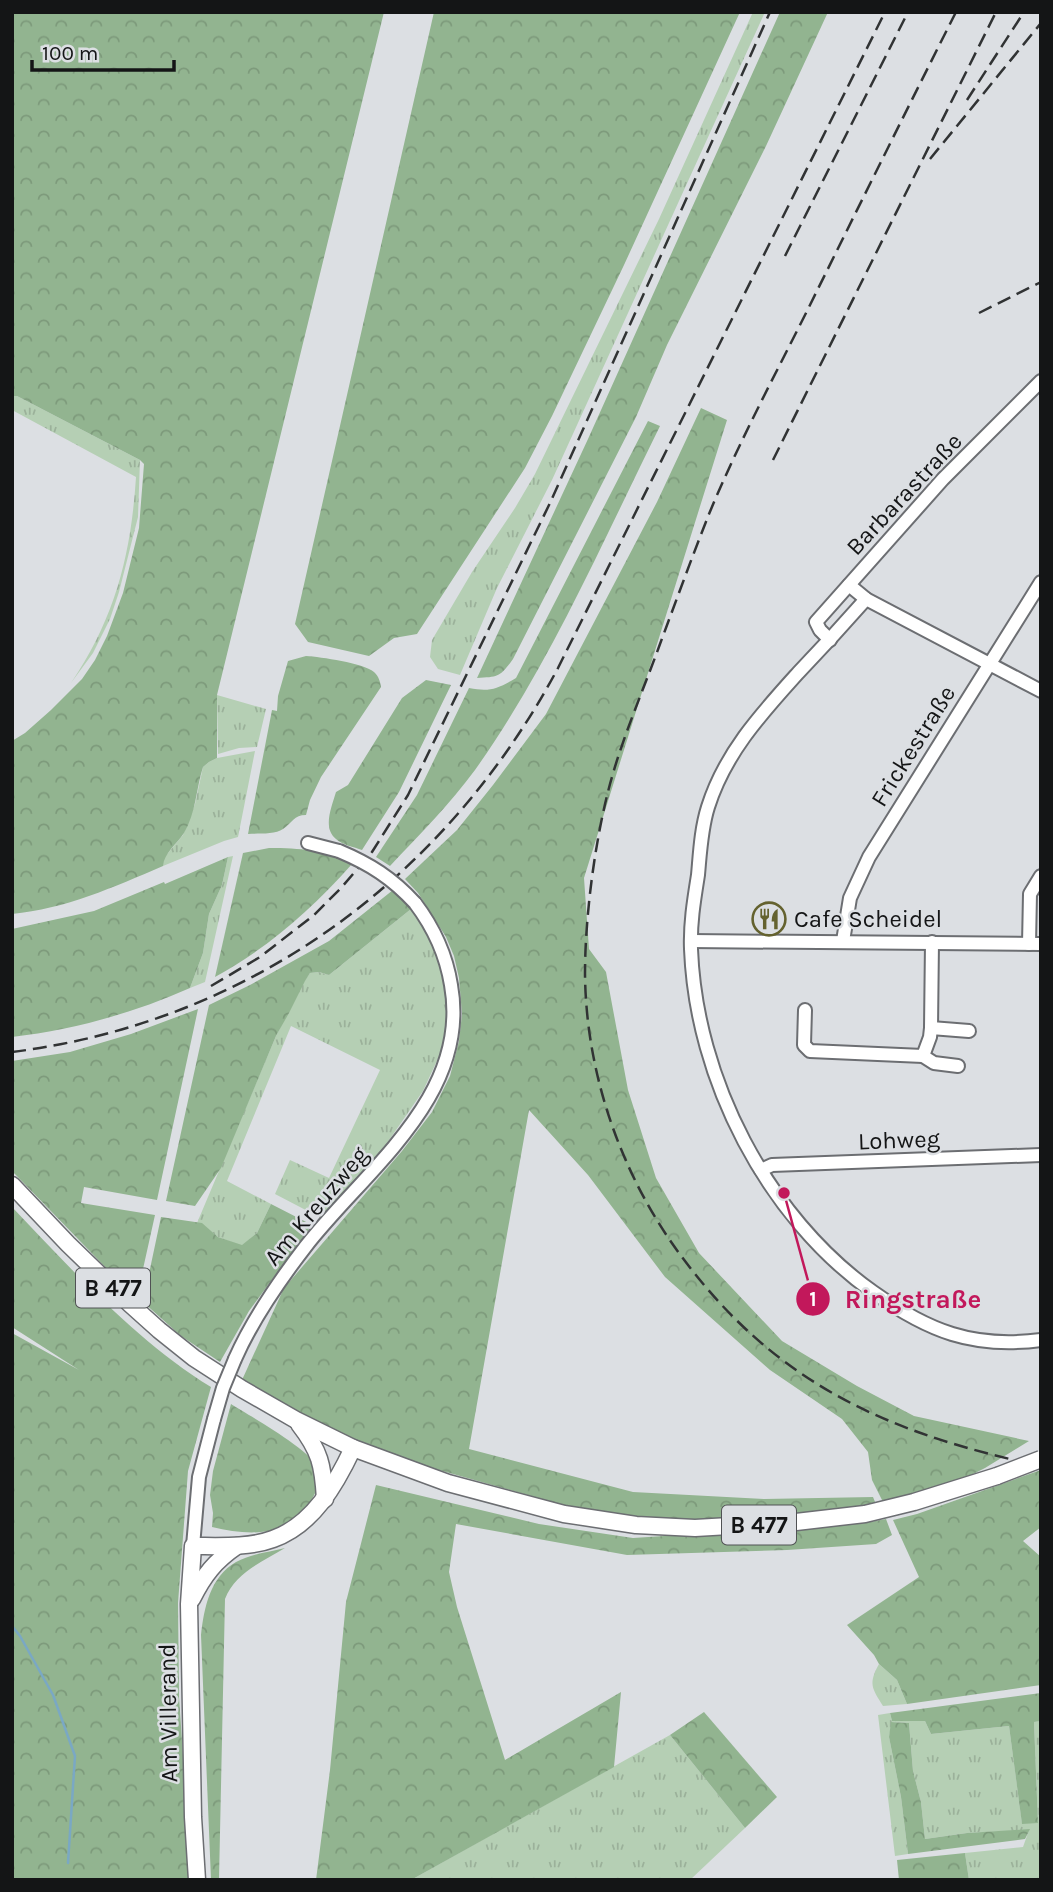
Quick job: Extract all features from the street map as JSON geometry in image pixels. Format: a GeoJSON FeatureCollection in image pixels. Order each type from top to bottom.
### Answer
{"type":"FeatureCollection","features":[{"type":"Feature","properties":{"kind":"main road","name":"B 477"},"geometry":{"type":"LineString","coordinates":[[12,1185],[68,1244],[159,1330],[194,1357],[296,1420],[353,1448],[448,1483],[564,1514],[636,1525],[695,1528],[746,1526],[865,1514],[914,1502],[1041,1460]]}},
{"type":"Feature","properties":{"kind":"main road"},"geometry":{"type":"LineString","coordinates":[[296,1420],[313,1443],[320,1459],[325,1499]]}},
{"type":"Feature","properties":{"kind":"main road"},"geometry":{"type":"LineString","coordinates":[[192,1546],[237,1546],[273,1539],[298,1525],[325,1499],[353,1448]]}},
{"type":"Feature","properties":{"kind":"main road","name":"Am Villerand"},"geometry":{"type":"LineString","coordinates":[[192,1546],[189,1604],[193,1817],[197,1880]]}},
{"type":"Feature","properties":{"kind":"main road"},"geometry":{"type":"LineString","coordinates":[[189,1604],[202,1578],[219,1559],[237,1546]]}},
{"type":"Feature","properties":{"kind":"street","name":"Barbarastraße"},"geometry":{"type":"LineString","coordinates":[[830,640],[816,622],[943,479],[1041,381]]}},
{"type":"Feature","properties":{"kind":"street","name":"Frickestraße"},"geometry":{"type":"LineString","coordinates":[[843,941],[850,898],[869,857],[1041,582]]}},
{"type":"Feature","properties":{"kind":"street"},"geometry":{"type":"LineString","coordinates":[[849,585],[866,599],[1041,691]]}},
{"type":"Feature","properties":{"kind":"street"},"geometry":{"type":"LineString","coordinates":[[866,599],[740,741],[722,769],[706,811],[691,941],[696,996],[705,1038],[733,1118],[761,1170],[791,1215],[831,1259],[894,1307],[937,1330],[972,1340],[1007,1343],[1041,1340]]}},
{"type":"Feature","properties":{"kind":"street","name":"Am Kreuzweg"},"geometry":{"type":"LineString","coordinates":[[192,1546],[199,1476],[223,1388],[235,1359],[259,1312],[306,1245],[410,1127],[436,1083],[448,1052],[453,1028],[455,1004],[446,961],[430,924],[415,904],[380,871],[339,851],[309,843]]}},
{"type":"Feature","properties":{"kind":"street"},"geometry":{"type":"LineString","coordinates":[[691,941],[1035,944],[1030,894],[1041,876]]}},
{"type":"Feature","properties":{"kind":"street"},"geometry":{"type":"LineString","coordinates":[[923,1056],[931,1028],[932,942]]}},
{"type":"Feature","properties":{"kind":"street"},"geometry":{"type":"LineString","coordinates":[[805,1010],[804,1045],[810,1051],[826,1054],[923,1056],[933,1063],[958,1066]]}},
{"type":"Feature","properties":{"kind":"street"},"geometry":{"type":"LineString","coordinates":[[931,1028],[970,1031]]}},
{"type":"Feature","properties":{"kind":"street","name":"Lohweg"},"geometry":{"type":"LineString","coordinates":[[761,1170],[772,1165],[1041,1155]]}},
{"type":"Feature","properties":{"kind":"green space"},"geometry":{"type":"Polygon","coordinates":[[[12,12],[384,12],[217,695],[217,758],[203,767],[188,825],[168,853],[163,866],[70,902],[12,914],[12,741],[51,710],[82,679],[107,636],[123,593],[139,528],[144,464],[17,396],[12,396],[12,12]]]}},
{"type":"Feature","properties":{"kind":"green space"},"geometry":{"type":"Polygon","coordinates":[[[434,12],[740,12],[624,265],[525,468],[417,634],[394,638],[369,656],[308,642],[295,624],[434,12]]]}},
{"type":"Feature","properties":{"kind":"green space"},"geometry":{"type":"Polygon","coordinates":[[[753,12],[765,12],[552,480],[497,588],[460,675],[438,669],[430,657],[432,640],[535,474],[659,219],[753,12]]]}},
{"type":"Feature","properties":{"kind":"green space"},"geometry":{"type":"Polygon","coordinates":[[[780,12],[828,12],[766,146],[667,345],[636,417],[513,659],[498,675],[477,678],[588,439],[780,12]]]}},
{"type":"Feature","properties":{"kind":"green space"},"geometry":{"type":"Polygon","coordinates":[[[12,396],[17,396],[140,460],[138,517],[119,592],[110,619],[93,653],[71,683],[99,634],[118,585],[130,533],[136,477],[12,410],[12,396]]]}},
{"type":"Feature","properties":{"kind":"green space"},"geometry":{"type":"Polygon","coordinates":[[[701,408],[727,420],[584,878],[589,949],[606,972],[628,1090],[656,1178],[699,1253],[782,1341],[914,1416],[1029,1441],[985,1468],[912,1505],[887,1510],[872,1480],[868,1452],[842,1419],[770,1370],[665,1277],[588,1175],[529,1110],[469,1449],[633,1492],[764,1499],[873,1497],[880,1514],[635,1525],[421,1465],[354,1442],[242,1380],[284,1288],[402,1151],[432,1112],[450,1076],[459,1041],[462,1014],[454,956],[446,937],[418,893],[405,879],[457,830],[546,714],[657,502],[701,408]]]}},
{"type":"Feature","properties":{"kind":"green space"},"geometry":{"type":"Polygon","coordinates":[[[648,421],[660,426],[574,602],[527,688],[465,783],[390,866],[376,857],[417,795],[469,688],[493,689],[516,678],[648,421]]]}},
{"type":"Feature","properties":{"kind":"green space"},"geometry":{"type":"Polygon","coordinates":[[[306,656],[342,661],[369,669],[377,676],[381,687],[321,777],[306,815],[296,818],[280,831],[248,834],[272,710],[277,711],[278,696],[288,661],[306,656]]]}},
{"type":"Feature","properties":{"kind":"green space"},"geometry":{"type":"Polygon","coordinates":[[[426,680],[451,685],[399,792],[362,850],[341,843],[332,834],[329,823],[336,792],[348,785],[402,698],[426,680]]]}},
{"type":"Feature","properties":{"kind":"green space"},"geometry":{"type":"Polygon","coordinates":[[[217,695],[266,709],[257,747],[239,748],[218,754],[217,695]]]}},
{"type":"Feature","properties":{"kind":"green space"},"geometry":{"type":"Polygon","coordinates":[[[255,751],[238,837],[163,866],[163,859],[183,835],[195,804],[203,767],[217,758],[255,751]]]}},
{"type":"Feature","properties":{"kind":"green space"},"geometry":{"type":"Polygon","coordinates":[[[269,848],[312,851],[352,864],[321,897],[288,926],[215,977],[243,853],[269,848]]]}},
{"type":"Feature","properties":{"kind":"green space"},"geometry":{"type":"Polygon","coordinates":[[[233,856],[205,982],[190,988],[203,953],[209,914],[222,885],[228,857],[233,856]]]}},
{"type":"Feature","properties":{"kind":"green space"},"geometry":{"type":"Polygon","coordinates":[[[228,857],[222,885],[209,914],[203,953],[190,988],[103,1019],[12,1037],[12,929],[94,911],[228,857]]]}},
{"type":"Feature","properties":{"kind":"green space"},"geometry":{"type":"Polygon","coordinates":[[[393,890],[411,909],[329,975],[310,973],[276,1036],[221,1168],[195,1206],[166,1201],[209,1005],[329,941],[393,890]]]}},
{"type":"Feature","properties":{"kind":"green space"},"geometry":{"type":"Polygon","coordinates":[[[411,909],[425,926],[444,971],[449,1018],[441,1052],[423,1091],[376,1159],[321,1218],[275,1194],[290,1160],[329,1178],[380,1070],[291,1026],[227,1181],[271,1204],[257,1233],[242,1246],[218,1237],[197,1223],[276,1036],[300,988],[310,973],[329,975],[411,909]]]}},
{"type":"Feature","properties":{"kind":"green space"},"geometry":{"type":"Polygon","coordinates":[[[198,1009],[157,1200],[84,1187],[81,1203],[155,1215],[137,1296],[112,1274],[12,1171],[12,1061],[70,1052],[131,1034],[198,1009]]]}},
{"type":"Feature","properties":{"kind":"green space"},"geometry":{"type":"Polygon","coordinates":[[[271,1204],[312,1225],[249,1311],[220,1362],[181,1336],[143,1302],[161,1217],[202,1223],[218,1237],[242,1245],[257,1233],[271,1204]]]}},
{"type":"Feature","properties":{"kind":"green space"},"geometry":{"type":"Polygon","coordinates":[[[12,1207],[131,1327],[211,1387],[188,1471],[178,1603],[179,1697],[188,1880],[12,1880],[12,1333],[79,1370],[12,1327],[12,1207]]]}},
{"type":"Feature","properties":{"kind":"green space"},"geometry":{"type":"Polygon","coordinates":[[[231,1404],[292,1443],[318,1468],[320,1480],[312,1499],[303,1512],[281,1527],[268,1531],[241,1532],[212,1527],[210,1495],[213,1471],[231,1404]]]}},
{"type":"Feature","properties":{"kind":"green space"},"geometry":{"type":"Polygon","coordinates":[[[1041,1470],[1041,1527],[1023,1541],[1041,1557],[1041,1685],[907,1704],[897,1680],[879,1664],[847,1625],[919,1577],[893,1520],[1041,1470]]]}},
{"type":"Feature","properties":{"kind":"green space"},"geometry":{"type":"Polygon","coordinates":[[[376,1485],[539,1524],[633,1538],[865,1523],[886,1519],[892,1535],[876,1544],[627,1555],[456,1524],[449,1572],[457,1607],[505,1760],[621,1692],[614,1767],[411,1880],[316,1880],[330,1770],[346,1602],[376,1485]]]}},
{"type":"Feature","properties":{"kind":"green space"},"geometry":{"type":"Polygon","coordinates":[[[285,1548],[242,1575],[225,1599],[219,1880],[211,1880],[201,1635],[204,1614],[214,1585],[227,1568],[248,1557],[285,1548]]]}},
{"type":"Feature","properties":{"kind":"green space"},"geometry":{"type":"Polygon","coordinates":[[[879,1664],[897,1680],[907,1704],[883,1706],[873,1686],[873,1676],[879,1664]]]}},
{"type":"Feature","properties":{"kind":"green space"},"geometry":{"type":"Polygon","coordinates":[[[1041,1693],[1041,1721],[1034,1722],[1038,1823],[1022,1824],[1009,1726],[931,1734],[925,1721],[892,1721],[890,1713],[1041,1693]]]}},
{"type":"Feature","properties":{"kind":"green space"},"geometry":{"type":"Polygon","coordinates":[[[704,1712],[777,1797],[745,1828],[670,1735],[704,1712]]]}},
{"type":"Feature","properties":{"kind":"green space"},"geometry":{"type":"Polygon","coordinates":[[[890,1713],[892,1721],[925,1721],[931,1734],[1009,1726],[1022,1823],[1038,1823],[1034,1722],[1041,1721],[1041,1880],[969,1880],[965,1853],[1023,1847],[1029,1830],[967,1833],[925,1839],[921,1802],[913,1771],[909,1723],[892,1722],[889,1737],[901,1797],[908,1854],[895,1856],[878,1715],[890,1713]]]}},
{"type":"Feature","properties":{"kind":"green space"},"geometry":{"type":"Polygon","coordinates":[[[891,1722],[909,1723],[913,1771],[921,1802],[925,1839],[1030,1829],[1025,1839],[908,1854],[901,1797],[889,1737],[891,1722]]]}},
{"type":"Feature","properties":{"kind":"green space"},"geometry":{"type":"Polygon","coordinates":[[[670,1735],[745,1828],[690,1880],[411,1880],[670,1735]]]}},
{"type":"Feature","properties":{"kind":"green space"},"geometry":{"type":"Polygon","coordinates":[[[965,1853],[969,1880],[899,1880],[897,1860],[965,1853]]]}},
{"type":"Feature","properties":{"kind":"waterway"},"geometry":{"type":"LineString","coordinates":[[12,1626],[53,1695],[75,1756],[68,1863]]}},
{"type":"Feature","properties":{"kind":"railway"},"geometry":{"type":"LineString","coordinates":[[211,986],[260,957],[314,915],[372,852],[408,795],[550,503],[770,12]]}},
{"type":"Feature","properties":{"kind":"railway"},"geometry":{"type":"LineString","coordinates":[[12,1052],[99,1036],[182,1009],[260,973],[333,927],[399,874],[459,812],[512,744],[558,668],[885,12]]}},
{"type":"Feature","properties":{"kind":"railway"},"geometry":{"type":"LineString","coordinates":[[785,256],[908,12]]}},
{"type":"Feature","properties":{"kind":"railway"},"geometry":{"type":"LineString","coordinates":[[956,12],[744,436],[703,530],[627,731],[610,784],[592,878],[585,974],[593,1052],[613,1128],[645,1200],[665,1233],[721,1304],[756,1338],[792,1367],[831,1392],[871,1413],[915,1431],[1010,1459]]}},
{"type":"Feature","properties":{"kind":"railway"},"geometry":{"type":"LineString","coordinates":[[773,460],[996,12]]}},
{"type":"Feature","properties":{"kind":"railway"},"geometry":{"type":"LineString","coordinates":[[967,100],[1024,12]]}},
{"type":"Feature","properties":{"kind":"railway"},"geometry":{"type":"LineString","coordinates":[[930,159],[1041,23]]}},
{"type":"Feature","properties":{"kind":"railway"},"geometry":{"type":"LineString","coordinates":[[979,313],[1041,282]]}},
{"type":"Feature","properties":{"kind":"place","name":"Cafe Scheidel"},"geometry":{"type":"Point","coordinates":[769,919]}},
{"type":"Feature","properties":{"kind":"place","name":"Ringstraße"},"geometry":{"type":"Point","coordinates":[784,1193]}}]}
